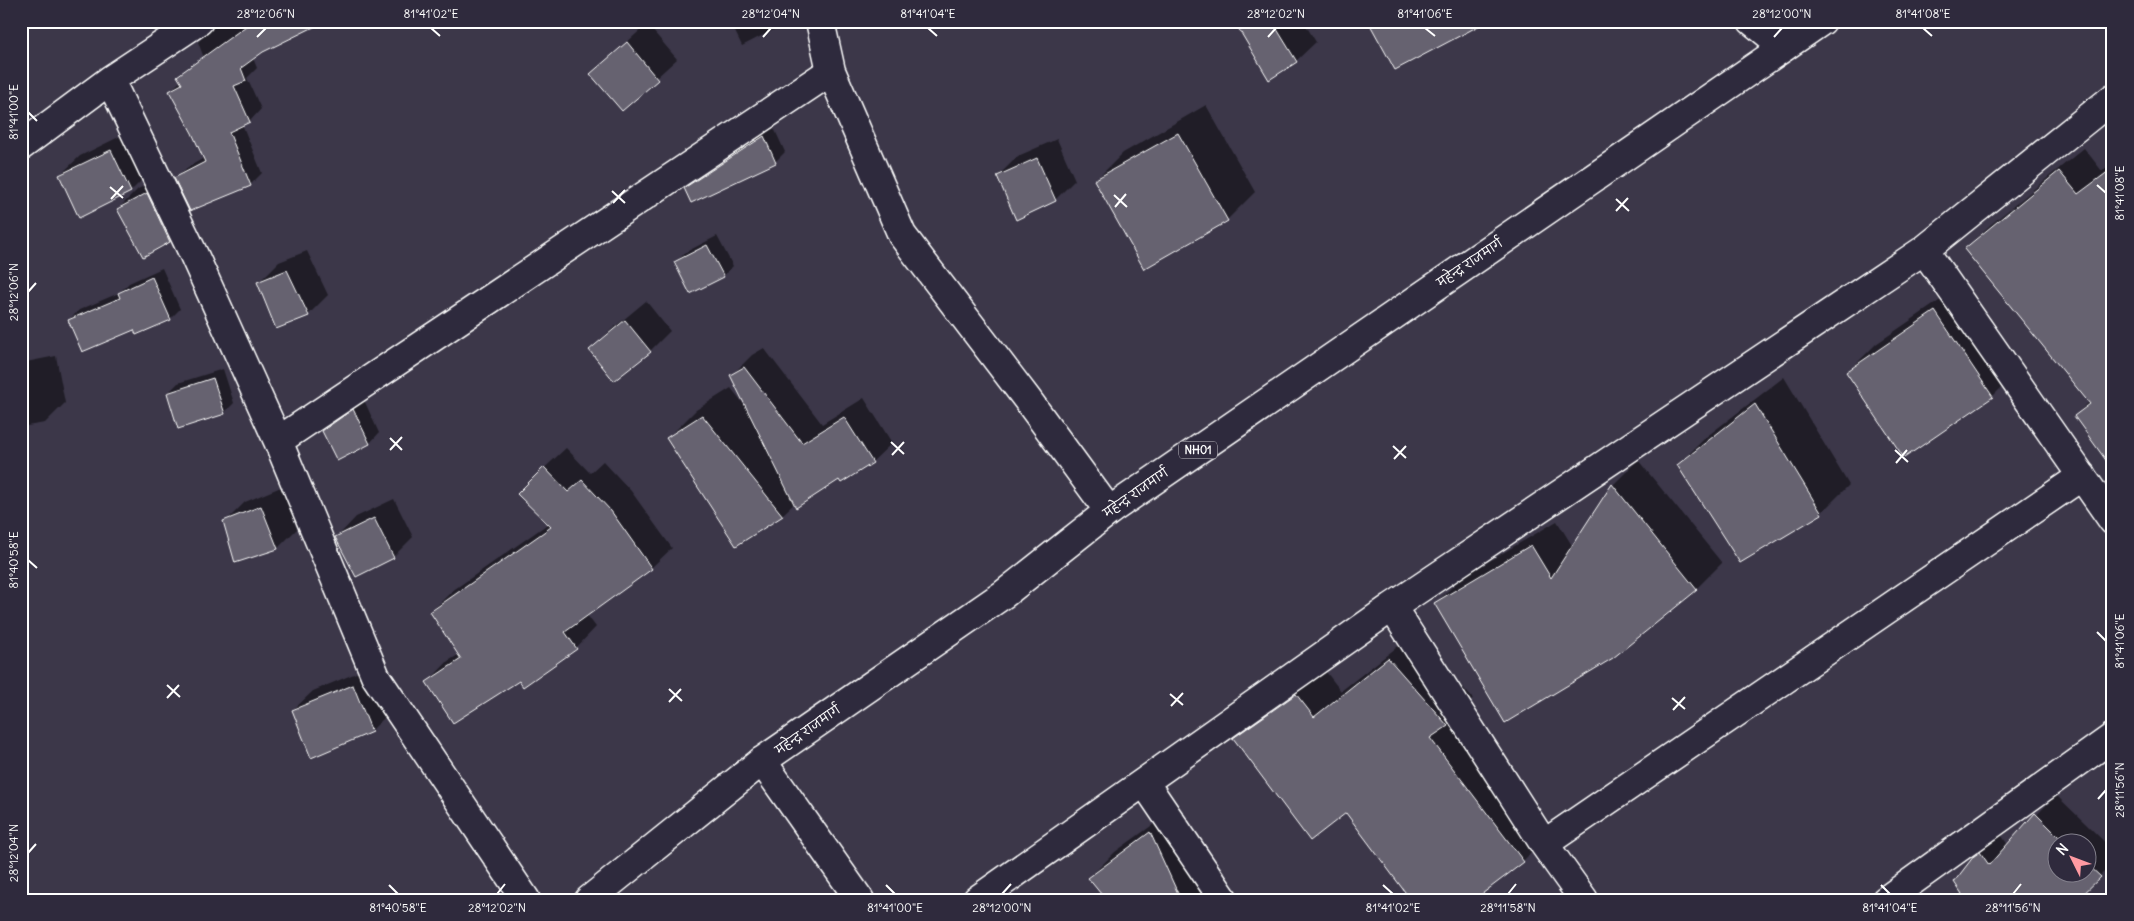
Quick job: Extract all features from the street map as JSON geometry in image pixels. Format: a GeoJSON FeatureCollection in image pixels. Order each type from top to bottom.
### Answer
{"type":"FeatureCollection","features":[{"type":"Feature","properties":{"kind":"main road"},"geometry":{"type":"LineString","coordinates":[[21,146],[110,80],[199,21]]}},
{"type":"Feature","properties":{"kind":"main road"},"geometry":{"type":"LineString","coordinates":[[820,21],[831,71],[902,235],[1027,399],[1109,511]]}},
{"type":"Feature","properties":{"kind":"main road"},"geometry":{"type":"LineString","coordinates":[[1752,21],[1784,47]]}},
{"type":"Feature","properties":{"kind":"main road","name":"महेन्द्र राजमार्ग"},"geometry":{"type":"LineString","coordinates":[[589,900],[762,761],[1004,594],[1109,511],[1822,21]]}},
{"type":"Feature","properties":{"kind":"main road"},"geometry":{"type":"LineString","coordinates":[[278,441],[831,71]]}},
{"type":"Feature","properties":{"kind":"main road"},"geometry":{"type":"LineString","coordinates":[[110,80],[194,255],[278,441],[376,677],[526,900]]}},
{"type":"Feature","properties":{"kind":"main road"},"geometry":{"type":"LineString","coordinates":[[977,900],[1392,607],[1924,250],[2113,98]]}},
{"type":"Feature","properties":{"kind":"main road"},"geometry":{"type":"LineString","coordinates":[[1924,250],[2113,521]]}},
{"type":"Feature","properties":{"kind":"main road"},"geometry":{"type":"LineString","coordinates":[[1544,844],[2082,476]]}},
{"type":"Feature","properties":{"kind":"main road"},"geometry":{"type":"LineString","coordinates":[[1392,607],[1544,844],[1584,900]]}},
{"type":"Feature","properties":{"kind":"main road"},"geometry":{"type":"LineString","coordinates":[[1886,900],[2113,738]]}},
{"type":"Feature","properties":{"kind":"main road"},"geometry":{"type":"LineString","coordinates":[[762,761],[860,900]]}},
{"type":"Feature","properties":{"kind":"main road"},"geometry":{"type":"LineString","coordinates":[[1144,782],[1224,900]]}},
{"type":"Feature","properties":{"kind":"building"},"geometry":{"type":"Polygon","coordinates":[[[253,21],[326,21],[263,52],[241,68],[246,81],[234,86],[250,122],[229,132],[251,186],[190,211],[174,178],[205,162],[192,133],[169,91],[182,84],[177,76],[253,21]]]}},
{"type":"Feature","properties":{"kind":"building"},"geometry":{"type":"Polygon","coordinates":[[[1234,21],[1272,21],[1297,62],[1269,80],[1234,21]]]}},
{"type":"Feature","properties":{"kind":"building"},"geometry":{"type":"Polygon","coordinates":[[[1368,21],[1488,21],[1395,70],[1368,21]]]}},
{"type":"Feature","properties":{"kind":"building"},"geometry":{"type":"Polygon","coordinates":[[[627,42],[658,80],[622,111],[590,74],[627,42]]]}},
{"type":"Feature","properties":{"kind":"building"},"geometry":{"type":"Polygon","coordinates":[[[1178,133],[1228,221],[1144,269],[1094,180],[1178,133]]]}},
{"type":"Feature","properties":{"kind":"building"},"geometry":{"type":"Polygon","coordinates":[[[764,136],[776,163],[691,203],[684,188],[764,136]]]}},
{"type":"Feature","properties":{"kind":"building"},"geometry":{"type":"Polygon","coordinates":[[[111,150],[131,192],[79,218],[59,175],[111,150]]]}},
{"type":"Feature","properties":{"kind":"building"},"geometry":{"type":"Polygon","coordinates":[[[1037,158],[1056,201],[1016,220],[997,176],[1037,158]]]}},
{"type":"Feature","properties":{"kind":"building"},"geometry":{"type":"Polygon","coordinates":[[[2113,168],[2113,470],[2074,416],[2090,404],[1964,249],[2059,171],[2078,194],[2113,168]]]}},
{"type":"Feature","properties":{"kind":"building"},"geometry":{"type":"Polygon","coordinates":[[[147,193],[170,242],[143,257],[117,209],[147,193]]]}},
{"type":"Feature","properties":{"kind":"building"},"geometry":{"type":"Polygon","coordinates":[[[707,245],[724,277],[690,294],[674,262],[707,245]]]}},
{"type":"Feature","properties":{"kind":"building"},"geometry":{"type":"Polygon","coordinates":[[[287,270],[309,316],[276,329],[257,282],[287,270]]]}},
{"type":"Feature","properties":{"kind":"building"},"geometry":{"type":"Polygon","coordinates":[[[152,277],[171,320],[136,335],[134,330],[82,352],[68,320],[120,298],[118,293],[152,277]]]}},
{"type":"Feature","properties":{"kind":"building"},"geometry":{"type":"Polygon","coordinates":[[[1935,311],[1993,397],[1904,458],[1846,372],[1935,311]]]}},
{"type":"Feature","properties":{"kind":"building"},"geometry":{"type":"Polygon","coordinates":[[[625,320],[651,352],[614,381],[589,350],[625,320]]]}},
{"type":"Feature","properties":{"kind":"building"},"geometry":{"type":"Polygon","coordinates":[[[744,367],[802,443],[844,417],[873,463],[841,483],[839,480],[796,508],[730,375],[744,367]]]}},
{"type":"Feature","properties":{"kind":"building"},"geometry":{"type":"Polygon","coordinates":[[[213,378],[225,414],[178,429],[167,393],[213,378]]]}},
{"type":"Feature","properties":{"kind":"building"},"geometry":{"type":"Polygon","coordinates":[[[1755,404],[1822,514],[1740,563],[1677,465],[1755,404]]]}},
{"type":"Feature","properties":{"kind":"building"},"geometry":{"type":"Polygon","coordinates":[[[353,409],[370,444],[337,461],[322,431],[353,409]]]}},
{"type":"Feature","properties":{"kind":"building"},"geometry":{"type":"Polygon","coordinates":[[[702,415],[783,516],[736,546],[666,438],[702,415]]]}},
{"type":"Feature","properties":{"kind":"building"},"geometry":{"type":"Polygon","coordinates":[[[544,467],[568,492],[582,480],[611,511],[652,569],[565,632],[577,649],[523,687],[519,681],[453,723],[426,682],[461,659],[430,612],[551,527],[517,494],[544,467]]]}},
{"type":"Feature","properties":{"kind":"building"},"geometry":{"type":"Polygon","coordinates":[[[1612,484],[1697,590],[1613,658],[1505,723],[1434,603],[1531,545],[1551,578],[1612,484]]]}},
{"type":"Feature","properties":{"kind":"building"},"geometry":{"type":"Polygon","coordinates":[[[261,506],[278,549],[235,563],[223,521],[261,506]]]}},
{"type":"Feature","properties":{"kind":"building"},"geometry":{"type":"Polygon","coordinates":[[[374,518],[394,558],[356,577],[335,537],[374,518]]]}},
{"type":"Feature","properties":{"kind":"building"},"geometry":{"type":"Polygon","coordinates":[[[1388,658],[1448,726],[1430,738],[1524,862],[1474,900],[1411,900],[1346,813],[1310,841],[1233,738],[1296,694],[1314,717],[1388,658]]]}},
{"type":"Feature","properties":{"kind":"building"},"geometry":{"type":"Polygon","coordinates":[[[353,685],[372,732],[311,758],[292,710],[353,685]]]}},
{"type":"Feature","properties":{"kind":"building"},"geometry":{"type":"Polygon","coordinates":[[[2035,813],[2056,834],[2046,834],[2046,884],[2094,884],[2077,900],[1957,900],[1962,894],[1954,882],[1974,856],[1980,852],[1989,865],[2035,813]]]}},
{"type":"Feature","properties":{"kind":"building"},"geometry":{"type":"Polygon","coordinates":[[[1150,832],[1181,900],[1106,900],[1088,878],[1150,832]]]}},
{"type":"Feature","properties":{"kind":"building"},"geometry":{"type":"Polygon","coordinates":[[[2096,872],[2101,877],[2096,882],[2096,872]]]}}]}
